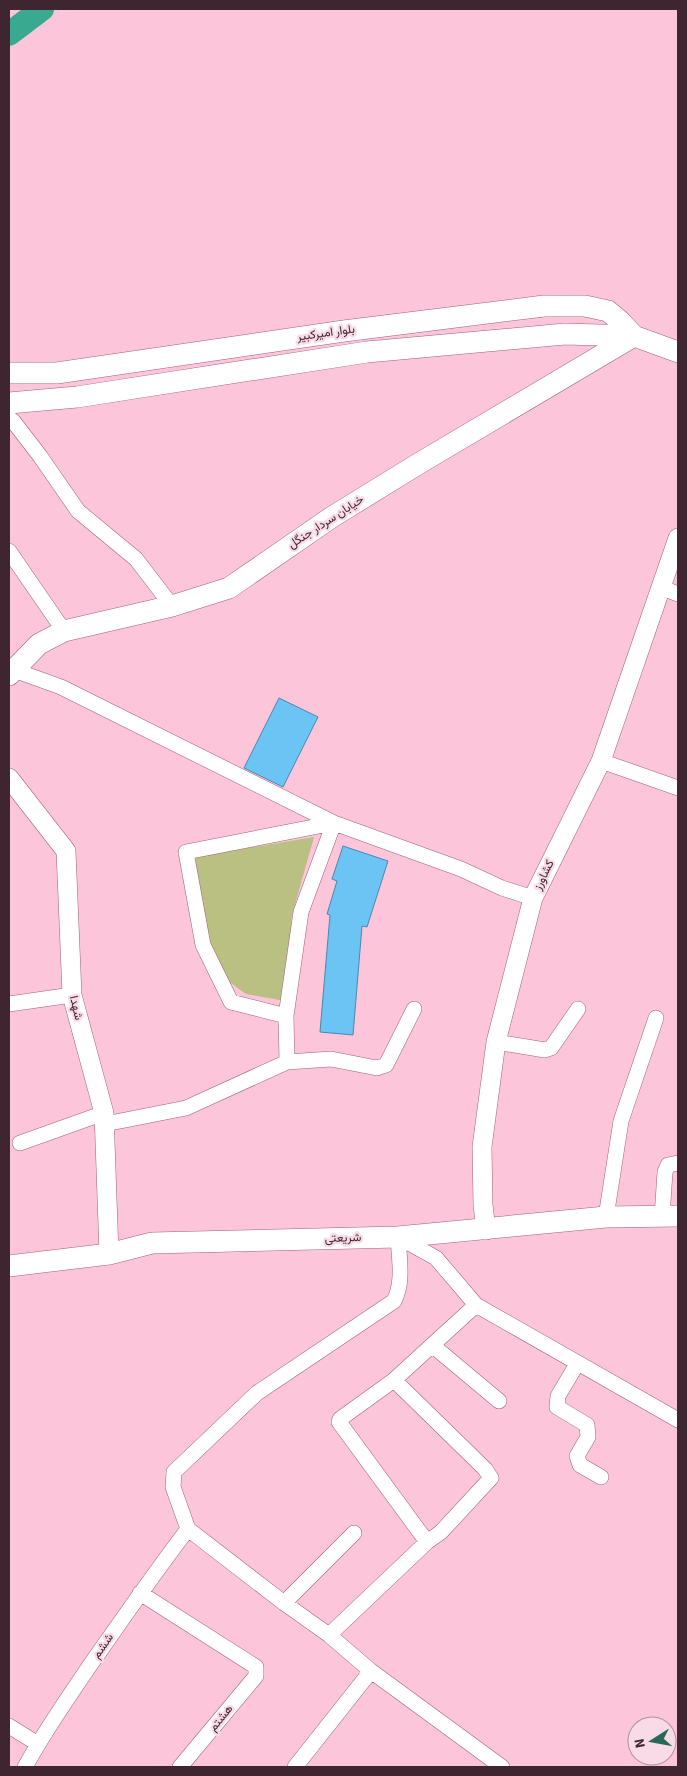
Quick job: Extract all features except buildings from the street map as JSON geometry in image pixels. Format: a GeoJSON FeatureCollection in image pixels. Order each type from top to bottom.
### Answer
{"type":"FeatureCollection","features":[{"type":"Feature","properties":{"kind":"main road","name":"بلوار امیرکبیر"},"geometry":{"type":"LineString","coordinates":[[9,373],[57,373],[344,331],[544,306],[585,306],[608,312],[620,321],[634,336]]}},
{"type":"Feature","properties":{"kind":"main road","name":"بلوار امیرکبیر"},"geometry":{"type":"LineString","coordinates":[[9,404],[77,397],[367,352],[564,334],[634,336],[678,352]]}},
{"type":"Feature","properties":{"kind":"main road","name":"خیابان سردار جنگل"},"geometry":{"type":"LineString","coordinates":[[11,673],[39,644],[64,631],[172,606],[229,588],[332,517],[634,336]]}},
{"type":"Feature","properties":{"kind":"main road","name":"شریعتی"},"geometry":{"type":"LineString","coordinates":[[9,1266],[109,1254],[152,1243],[398,1237],[606,1218],[670,1216]]}},
{"type":"Feature","properties":{"kind":"street"},"geometry":{"type":"LineString","coordinates":[[9,418],[40,456],[78,511],[136,559],[172,606]]}},
{"type":"Feature","properties":{"kind":"street","name":"کشاورز"},"geometry":{"type":"LineString","coordinates":[[486,1230],[483,1205],[482,1147],[496,1042],[533,898],[601,761],[678,538]]}},
{"type":"Feature","properties":{"kind":"street"},"geometry":{"type":"LineString","coordinates":[[9,551],[64,631]]}},
{"type":"Feature","properties":{"kind":"street"},"geometry":{"type":"LineString","coordinates":[[660,587],[678,594]]}},
{"type":"Feature","properties":{"kind":"street"},"geometry":{"type":"LineString","coordinates":[[11,673],[61,687],[334,823],[461,870],[502,888],[533,898]]}},
{"type":"Feature","properties":{"kind":"street"},"geometry":{"type":"LineString","coordinates":[[601,761],[678,788]]}},
{"type":"Feature","properties":{"kind":"street","name":"شهدا"},"geometry":{"type":"LineString","coordinates":[[9,778],[66,851],[72,995],[104,1119],[109,1254]]}},
{"type":"Feature","properties":{"kind":"street"},"geometry":{"type":"LineString","coordinates":[[287,1062],[286,1016],[301,912],[334,823]]}},
{"type":"Feature","properties":{"kind":"street"},"geometry":{"type":"LineString","coordinates":[[286,1016],[231,1002],[203,945],[186,852],[334,823]]}},
{"type":"Feature","properties":{"kind":"street"},"geometry":{"type":"LineString","coordinates":[[9,1004],[72,995]]}},
{"type":"Feature","properties":{"kind":"street"},"geometry":{"type":"LineString","coordinates":[[20,1143],[104,1119],[186,1108],[287,1062],[331,1059],[377,1068],[386,1065],[414,1008]]}},
{"type":"Feature","properties":{"kind":"street"},"geometry":{"type":"LineString","coordinates":[[496,1042],[545,1050],[551,1048],[578,1010]]}},
{"type":"Feature","properties":{"kind":"street"},"geometry":{"type":"LineString","coordinates":[[606,1218],[621,1121],[656,1018]]}},
{"type":"Feature","properties":{"kind":"street"},"geometry":{"type":"LineString","coordinates":[[670,1216],[665,1172],[668,1165],[678,1163]]}},
{"type":"Feature","properties":{"kind":"street"},"geometry":{"type":"LineString","coordinates":[[398,1237],[436,1258],[476,1305],[678,1420]]}},
{"type":"Feature","properties":{"kind":"street"},"geometry":{"type":"LineString","coordinates":[[398,1237],[400,1280],[399,1292],[394,1301],[257,1393],[174,1472],[173,1487],[188,1528],[284,1603],[329,1635],[371,1671],[502,1767]]}},
{"type":"Feature","properties":{"kind":"street"},"geometry":{"type":"LineString","coordinates":[[427,1542],[339,1422],[342,1416],[394,1380],[476,1305]]}},
{"type":"Feature","properties":{"kind":"street"},"geometry":{"type":"LineString","coordinates":[[432,1345],[499,1401]]}},
{"type":"Feature","properties":{"kind":"street"},"geometry":{"type":"LineString","coordinates":[[577,1364],[558,1396],[557,1407],[587,1425],[588,1437],[577,1456],[580,1465],[601,1477]]}},
{"type":"Feature","properties":{"kind":"street"},"geometry":{"type":"LineString","coordinates":[[329,1635],[427,1542],[442,1532],[491,1478],[485,1469],[394,1380]]}},
{"type":"Feature","properties":{"kind":"street","name":"ششم"},"geometry":{"type":"LineString","coordinates":[[26,1767],[66,1700],[140,1593],[188,1528]]}},
{"type":"Feature","properties":{"kind":"street"},"geometry":{"type":"LineString","coordinates":[[284,1603],[354,1533]]}},
{"type":"Feature","properties":{"kind":"street","name":"هشتم"},"geometry":{"type":"LineString","coordinates":[[140,1593],[256,1668],[256,1676],[180,1767]]}},
{"type":"Feature","properties":{"kind":"street"},"geometry":{"type":"LineString","coordinates":[[296,1767],[371,1671]]}},
{"type":"Feature","properties":{"kind":"street"},"geometry":{"type":"LineString","coordinates":[[9,1726],[38,1744]]}},
{"type":"Feature","properties":{"kind":"green space"},"geometry":{"type":"Polygon","coordinates":[[[314,837],[292,915],[285,1001],[246,994],[228,981],[213,957],[191,859],[199,856],[314,837]]]}},
{"type":"Feature","properties":{"kind":"waterway"},"geometry":{"type":"LineString","coordinates":[[9,34],[42,9]]}}]}
